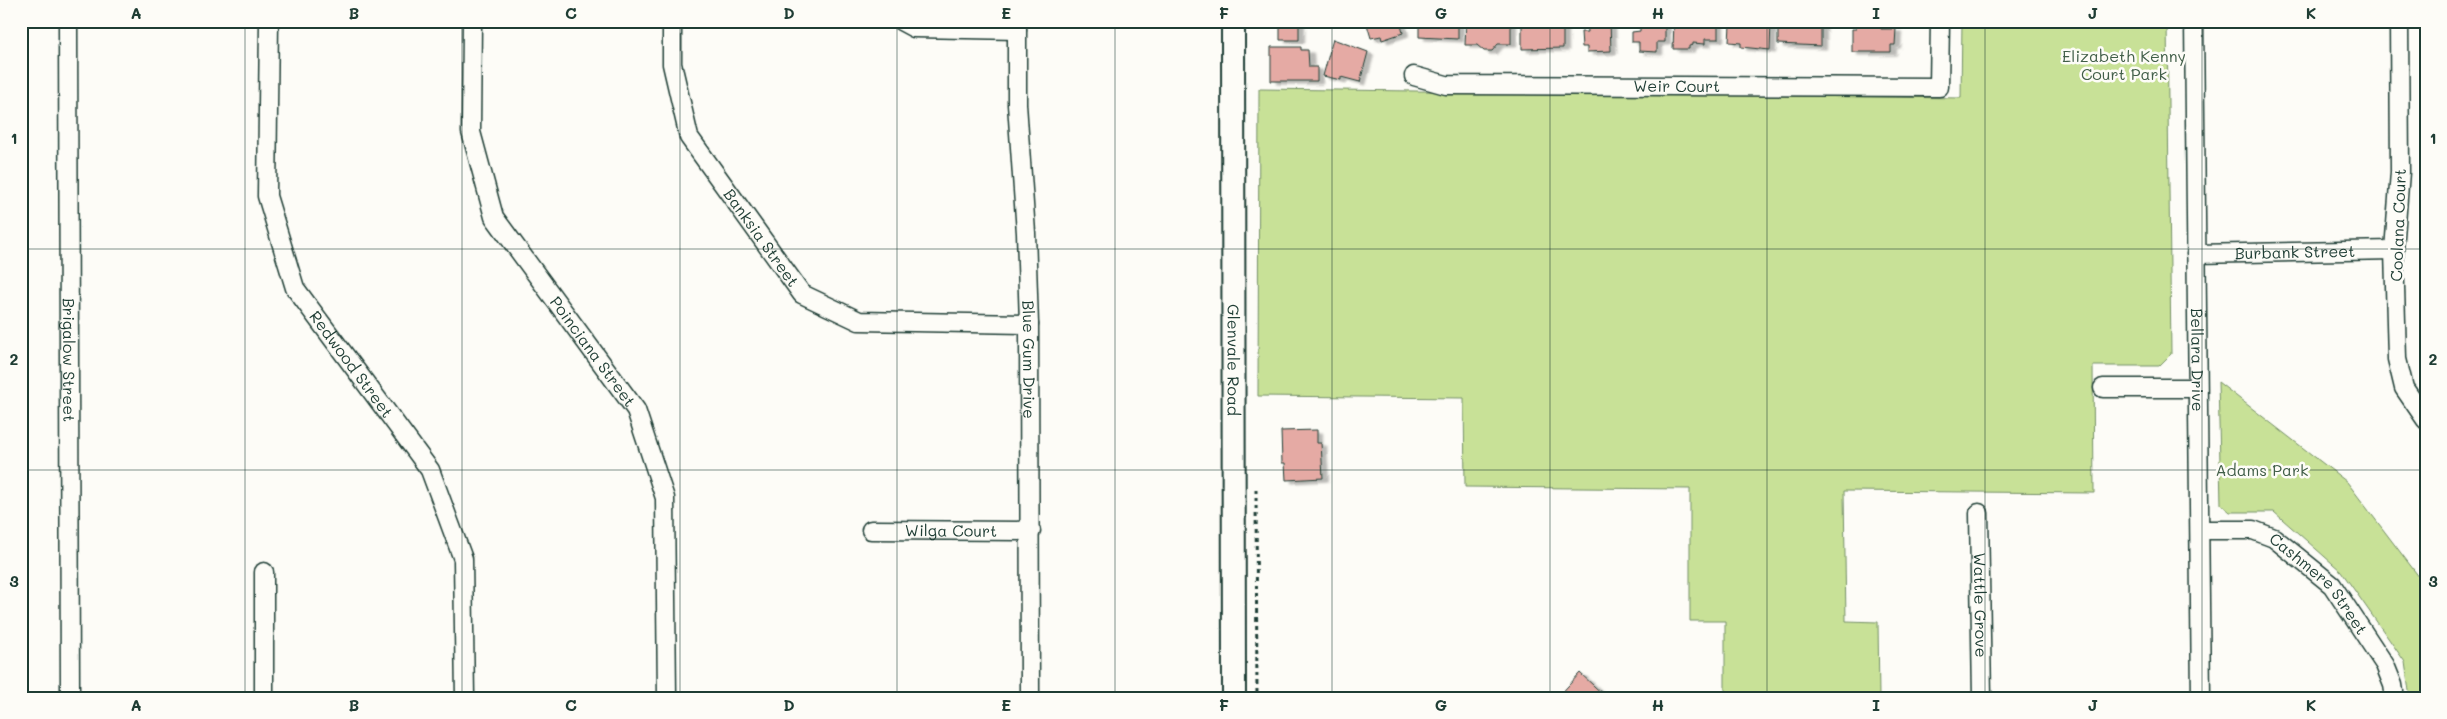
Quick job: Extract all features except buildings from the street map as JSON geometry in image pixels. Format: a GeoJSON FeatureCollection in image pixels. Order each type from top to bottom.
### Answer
{"type":"FeatureCollection","features":[{"type":"Feature","properties":{"kind":"street","name":"Brigalow Street"},"geometry":{"type":"LineString","coordinates":[[68,21],[70,698]]}},
{"type":"Feature","properties":{"kind":"street","name":"Redwood Street"},"geometry":{"type":"LineString","coordinates":[[269,21],[267,196],[295,288],[430,470],[463,560],[464,698]]}},
{"type":"Feature","properties":{"kind":"street","name":"Poinciana Street"},"geometry":{"type":"LineString","coordinates":[[472,21],[471,132],[494,217],[636,410],[666,498],[667,698]]}},
{"type":"Feature","properties":{"kind":"street","name":"Banksia Street"},"geometry":{"type":"LineString","coordinates":[[672,21],[672,64],[689,137],[802,294],[859,321],[1029,324]]}},
{"type":"Feature","properties":{"kind":"street"},"geometry":{"type":"LineString","coordinates":[[901,21],[914,28],[1017,26]]}},
{"type":"Feature","properties":{"kind":"street","name":"Glenvale Road"},"geometry":{"type":"LineString","coordinates":[[1233,21],[1234,698]]}},
{"type":"Feature","properties":{"kind":"street","name":"Weir Court"},"geometry":{"type":"LineString","coordinates":[[1414,76],[1446,85],[1939,86],[1940,21]]}},
{"type":"Feature","properties":{"kind":"street","name":"Bellara Drive"},"geometry":{"type":"LineString","coordinates":[[2194,21],[2201,698]]}},
{"type":"Feature","properties":{"kind":"street","name":"Coolana Court"},"geometry":{"type":"LineString","coordinates":[[2399,21],[2400,172],[2394,250],[2397,358],[2404,388],[2426,420]]}},
{"type":"Feature","properties":{"kind":"street","name":"Blue Gum Drive"},"geometry":{"type":"LineString","coordinates":[[1017,26],[1017,104],[1026,233],[1029,324],[1030,698]]}},
{"type":"Feature","properties":{"kind":"street","name":"Burbank Street"},"geometry":{"type":"LineString","coordinates":[[2196,254],[2394,250]]}},
{"type":"Feature","properties":{"kind":"street"},"geometry":{"type":"LineString","coordinates":[[2103,388],[2197,388]]}},
{"type":"Feature","properties":{"kind":"street","name":"Wattle Grove"},"geometry":{"type":"LineString","coordinates":[[1979,514],[1982,698]]}},
{"type":"Feature","properties":{"kind":"street","name":"Wilga Court"},"geometry":{"type":"LineString","coordinates":[[871,530],[1031,531]]}},
{"type":"Feature","properties":{"kind":"street","name":"Cashmere Street"},"geometry":{"type":"LineString","coordinates":[[2200,530],[2253,530],[2274,538],[2332,584],[2386,665],[2395,698]]}},
{"type":"Feature","properties":{"kind":"street"},"geometry":{"type":"LineString","coordinates":[[264,572],[264,698]]}},
{"type":"Feature","properties":{"kind":"path"},"geometry":{"type":"LineString","coordinates":[[1256,489],[1257,698]]}},
{"type":"Feature","properties":{"kind":"green space","name":"Elizabeth Kenny Court Park"},"geometry":{"type":"Polygon","coordinates":[[[1962,21],[2167,21],[2171,354],[2159,366],[2093,366],[2094,493],[1844,491],[1846,621],[1878,622],[1879,698],[1725,698],[1725,621],[1690,621],[1690,489],[1465,487],[1464,398],[1258,396],[1259,89],[1961,98],[1962,21]]]}},
{"type":"Feature","properties":{"kind":"green space","name":"Adams Park"},"geometry":{"type":"Polygon","coordinates":[[[2218,382],[2347,482],[2426,586],[2426,698],[2410,698],[2405,662],[2341,571],[2274,512],[2230,512],[2221,504],[2218,382]]]}}]}
